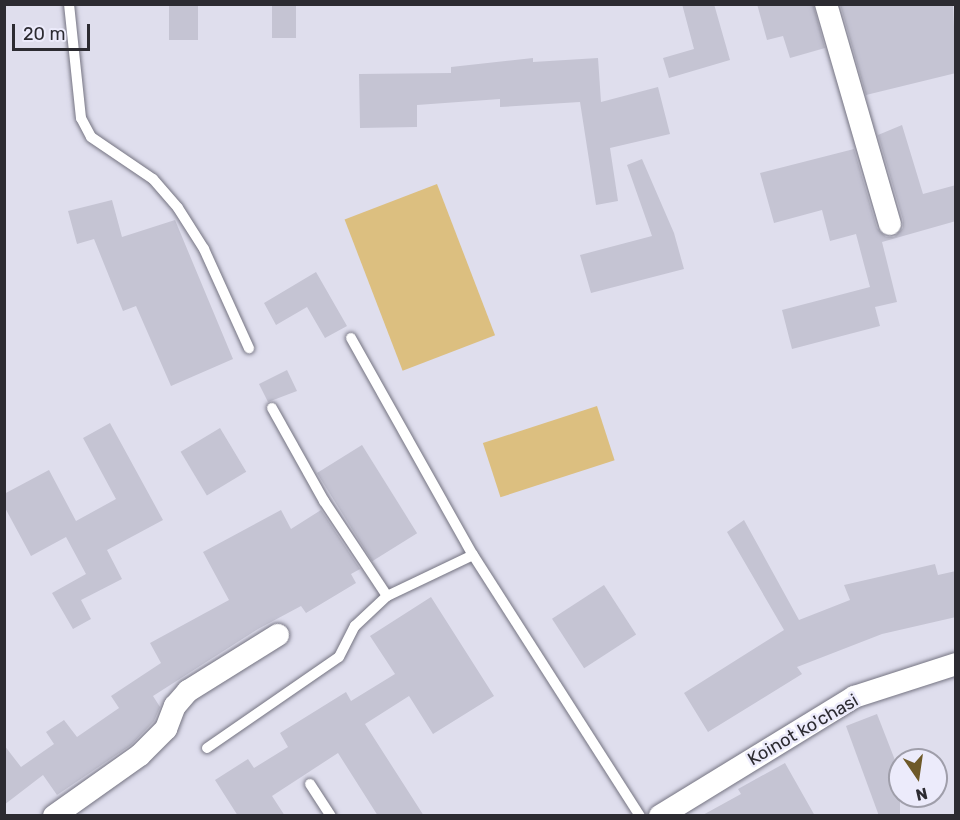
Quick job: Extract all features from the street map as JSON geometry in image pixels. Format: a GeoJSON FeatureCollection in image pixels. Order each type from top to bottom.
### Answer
{"type":"FeatureCollection","features":[{"type":"Feature","properties":{"kind":"street"},"geometry":{"type":"LineString","coordinates":[[826,4],[890,224]]}},
{"type":"Feature","properties":{"kind":"street"},"geometry":{"type":"LineString","coordinates":[[54,816],[140,755],[166,729],[175,706],[189,691],[278,635]]}},
{"type":"Feature","properties":{"kind":"street","name":"Koinot ko'chasi"},"geometry":{"type":"LineString","coordinates":[[660,816],[854,697],[956,664]]}},
{"type":"Feature","properties":{"kind":"lane"},"geometry":{"type":"LineString","coordinates":[[69,4],[81,118],[91,137],[153,179],[178,208],[204,249],[249,348]]}},
{"type":"Feature","properties":{"kind":"lane"},"geometry":{"type":"LineString","coordinates":[[351,338],[473,555],[640,816]]}},
{"type":"Feature","properties":{"kind":"lane"},"geometry":{"type":"LineString","coordinates":[[272,408],[324,501],[387,596]]}},
{"type":"Feature","properties":{"kind":"lane"},"geometry":{"type":"LineString","coordinates":[[207,748],[339,657],[355,626],[387,596],[473,555]]}},
{"type":"Feature","properties":{"kind":"lane"},"geometry":{"type":"LineString","coordinates":[[310,784],[331,816]]}},
{"type":"Feature","properties":{"kind":"shaded area"},"geometry":{"type":"Polygon","coordinates":[[[437,184],[495,335],[403,371],[345,219],[437,184]]]}},
{"type":"Feature","properties":{"kind":"shaded area"},"geometry":{"type":"Polygon","coordinates":[[[597,406],[615,460],[500,497],[483,443],[597,406]]]}},
{"type":"Feature","properties":{"kind":"building"},"geometry":{"type":"Polygon","coordinates":[[[169,4],[198,4],[198,40],[169,40],[169,4]]]}},
{"type":"Feature","properties":{"kind":"building"},"geometry":{"type":"Polygon","coordinates":[[[272,4],[296,4],[296,38],[272,38],[272,4]]]}},
{"type":"Feature","properties":{"kind":"building"},"geometry":{"type":"Polygon","coordinates":[[[682,4],[714,4],[730,60],[669,78],[663,58],[694,49],[682,4]]]}},
{"type":"Feature","properties":{"kind":"building"},"geometry":{"type":"Polygon","coordinates":[[[757,4],[813,4],[825,48],[790,58],[783,36],[767,40],[757,4]]]}},
{"type":"Feature","properties":{"kind":"building"},"geometry":{"type":"Polygon","coordinates":[[[840,4],[953,4],[956,73],[866,95],[840,4]]]}},
{"type":"Feature","properties":{"kind":"building"},"geometry":{"type":"Polygon","coordinates":[[[533,58],[533,62],[598,58],[601,102],[658,87],[670,134],[610,148],[618,201],[596,205],[580,102],[500,107],[500,99],[417,105],[417,127],[360,128],[359,74],[451,73],[451,67],[533,58]]]}},
{"type":"Feature","properties":{"kind":"building"},"geometry":{"type":"Polygon","coordinates":[[[902,125],[923,194],[956,185],[956,221],[882,242],[897,302],[875,307],[880,326],[792,349],[782,310],[870,287],[856,234],[830,241],[822,210],[774,223],[760,173],[854,149],[877,228],[886,237],[894,237],[903,228],[903,220],[878,135],[902,125]]]}},
{"type":"Feature","properties":{"kind":"building"},"geometry":{"type":"Polygon","coordinates":[[[642,159],[674,233],[684,269],[591,293],[580,255],[652,236],[627,165],[642,159]]]}},
{"type":"Feature","properties":{"kind":"building"},"geometry":{"type":"Polygon","coordinates":[[[112,200],[122,237],[175,220],[233,359],[171,386],[136,306],[123,311],[94,239],[77,244],[68,211],[112,200]]]}},
{"type":"Feature","properties":{"kind":"building"},"geometry":{"type":"Polygon","coordinates":[[[316,272],[347,326],[325,338],[307,307],[276,325],[264,303],[316,272]]]}},
{"type":"Feature","properties":{"kind":"building"},"geometry":{"type":"Polygon","coordinates":[[[287,370],[297,391],[268,402],[259,384],[287,370]]]}},
{"type":"Feature","properties":{"kind":"building"},"geometry":{"type":"Polygon","coordinates":[[[110,423],[163,520],[107,550],[122,579],[81,600],[91,619],[73,629],[52,593],[86,574],[66,537],[31,556],[4,506],[4,494],[49,470],[76,521],[116,499],[83,438],[110,423]]]}},
{"type":"Feature","properties":{"kind":"building"},"geometry":{"type":"Polygon","coordinates":[[[220,428],[246,472],[207,495],[181,452],[220,428]]]}},
{"type":"Feature","properties":{"kind":"building"},"geometry":{"type":"Polygon","coordinates":[[[362,445],[417,533],[372,561],[317,473],[362,445]]]}},
{"type":"Feature","properties":{"kind":"building"},"geometry":{"type":"Polygon","coordinates":[[[281,510],[291,529],[321,510],[360,569],[351,574],[356,583],[306,613],[301,606],[258,629],[153,696],[160,707],[154,721],[131,745],[57,795],[43,775],[4,805],[4,745],[21,767],[54,744],[46,732],[64,720],[77,737],[119,708],[111,696],[161,663],[150,643],[229,600],[203,552],[281,510]]]}},
{"type":"Feature","properties":{"kind":"building"},"geometry":{"type":"Polygon","coordinates":[[[744,520],[799,620],[850,600],[844,585],[935,564],[938,575],[956,571],[956,617],[882,634],[797,667],[802,674],[708,732],[684,693],[784,630],[727,532],[744,520]]]}},
{"type":"Feature","properties":{"kind":"building"},"geometry":{"type":"Polygon","coordinates":[[[604,585],[636,634],[584,668],[552,619],[604,585]]]}},
{"type":"Feature","properties":{"kind":"building"},"geometry":{"type":"Polygon","coordinates":[[[431,597],[494,696],[433,734],[409,696],[365,724],[424,816],[378,816],[338,753],[272,796],[285,816],[238,816],[215,780],[248,759],[254,768],[288,747],[280,733],[346,692],[351,701],[395,674],[370,636],[431,597]]]}},
{"type":"Feature","properties":{"kind":"building"},"geometry":{"type":"Polygon","coordinates":[[[877,714],[890,748],[888,748],[888,808],[900,808],[900,816],[879,816],[846,726],[877,714]]]}},
{"type":"Feature","properties":{"kind":"building"},"geometry":{"type":"Polygon","coordinates":[[[785,763],[815,816],[701,816],[741,794],[738,789],[785,763]]]}}]}
